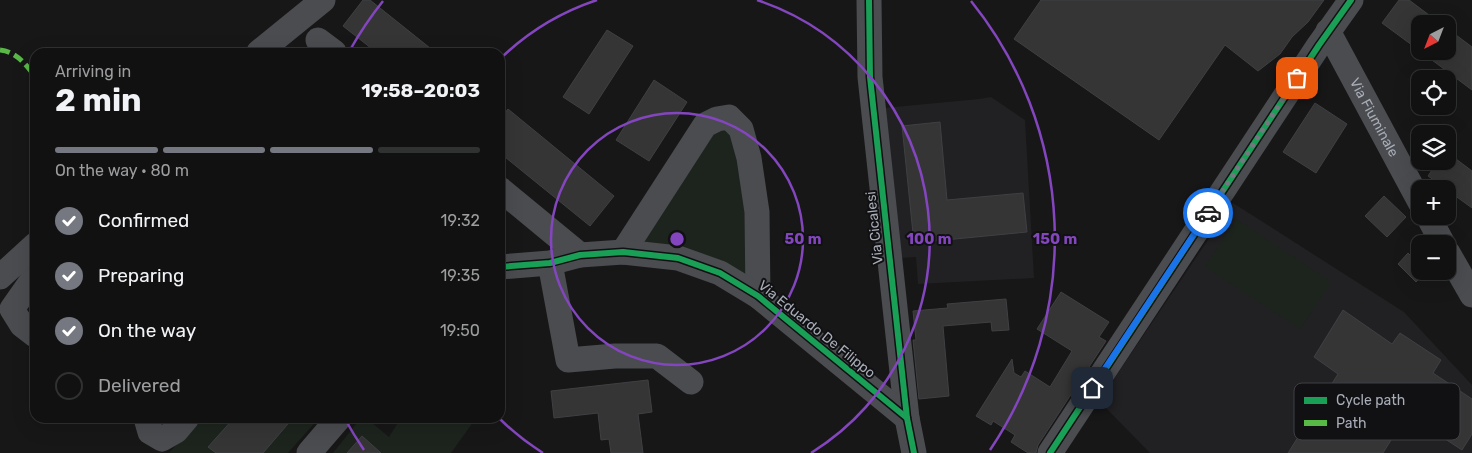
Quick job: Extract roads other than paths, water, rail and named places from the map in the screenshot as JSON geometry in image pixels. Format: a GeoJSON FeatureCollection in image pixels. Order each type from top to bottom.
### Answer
{"type":"FeatureCollection","features":[{"type":"Feature","properties":{"kind":"street"},"geometry":{"type":"LineString","coordinates":[[264,48],[323,0]]}},
{"type":"Feature","properties":{"kind":"street","name":"Via Cicalesi"},"geometry":{"type":"LineString","coordinates":[[869,0],[870,77],[907,418],[914,453]]}},
{"type":"Feature","properties":{"kind":"street"},"geometry":{"type":"LineString","coordinates":[[1050,453],[1328,31],[1351,0]]}},
{"type":"Feature","properties":{"kind":"street","name":"Via Fiuminale"},"geometry":{"type":"LineString","coordinates":[[1328,31],[1411,185]]}},
{"type":"Feature","properties":{"kind":"street","name":"Via Eduardo De Filippo"},"geometry":{"type":"LineString","coordinates":[[623,252],[705,125],[717,119],[729,118],[741,129],[750,158],[757,212],[758,296]]}},
{"type":"Feature","properties":{"kind":"street"},"geometry":{"type":"LineString","coordinates":[[505,193],[580,256]]}},
{"type":"Feature","properties":{"kind":"street"},"geometry":{"type":"LineString","coordinates":[[0,277],[30,250]]}},
{"type":"Feature","properties":{"kind":"street","name":"Via Eduardo De Filippo"},"geometry":{"type":"LineString","coordinates":[[505,267],[550,263],[580,256],[623,252],[678,258],[720,273],[758,296],[907,418]]}},
{"type":"Feature","properties":{"kind":"street"},"geometry":{"type":"LineString","coordinates":[[550,263],[568,360],[615,356],[657,356],[691,382]]}},
{"type":"Feature","properties":{"kind":"street"},"geometry":{"type":"LineString","coordinates":[[1456,267],[1472,295]]}},
{"type":"Feature","properties":{"kind":"street"},"geometry":{"type":"LineString","coordinates":[[30,283],[12,309],[22,325],[30,331]]}},
{"type":"Feature","properties":{"kind":"street"},"geometry":{"type":"LineString","coordinates":[[147,423],[150,432],[162,439],[176,431],[183,423]]}},
{"type":"Feature","properties":{"kind":"street"},"geometry":{"type":"LineString","coordinates":[[309,453],[335,423]]}}]}
